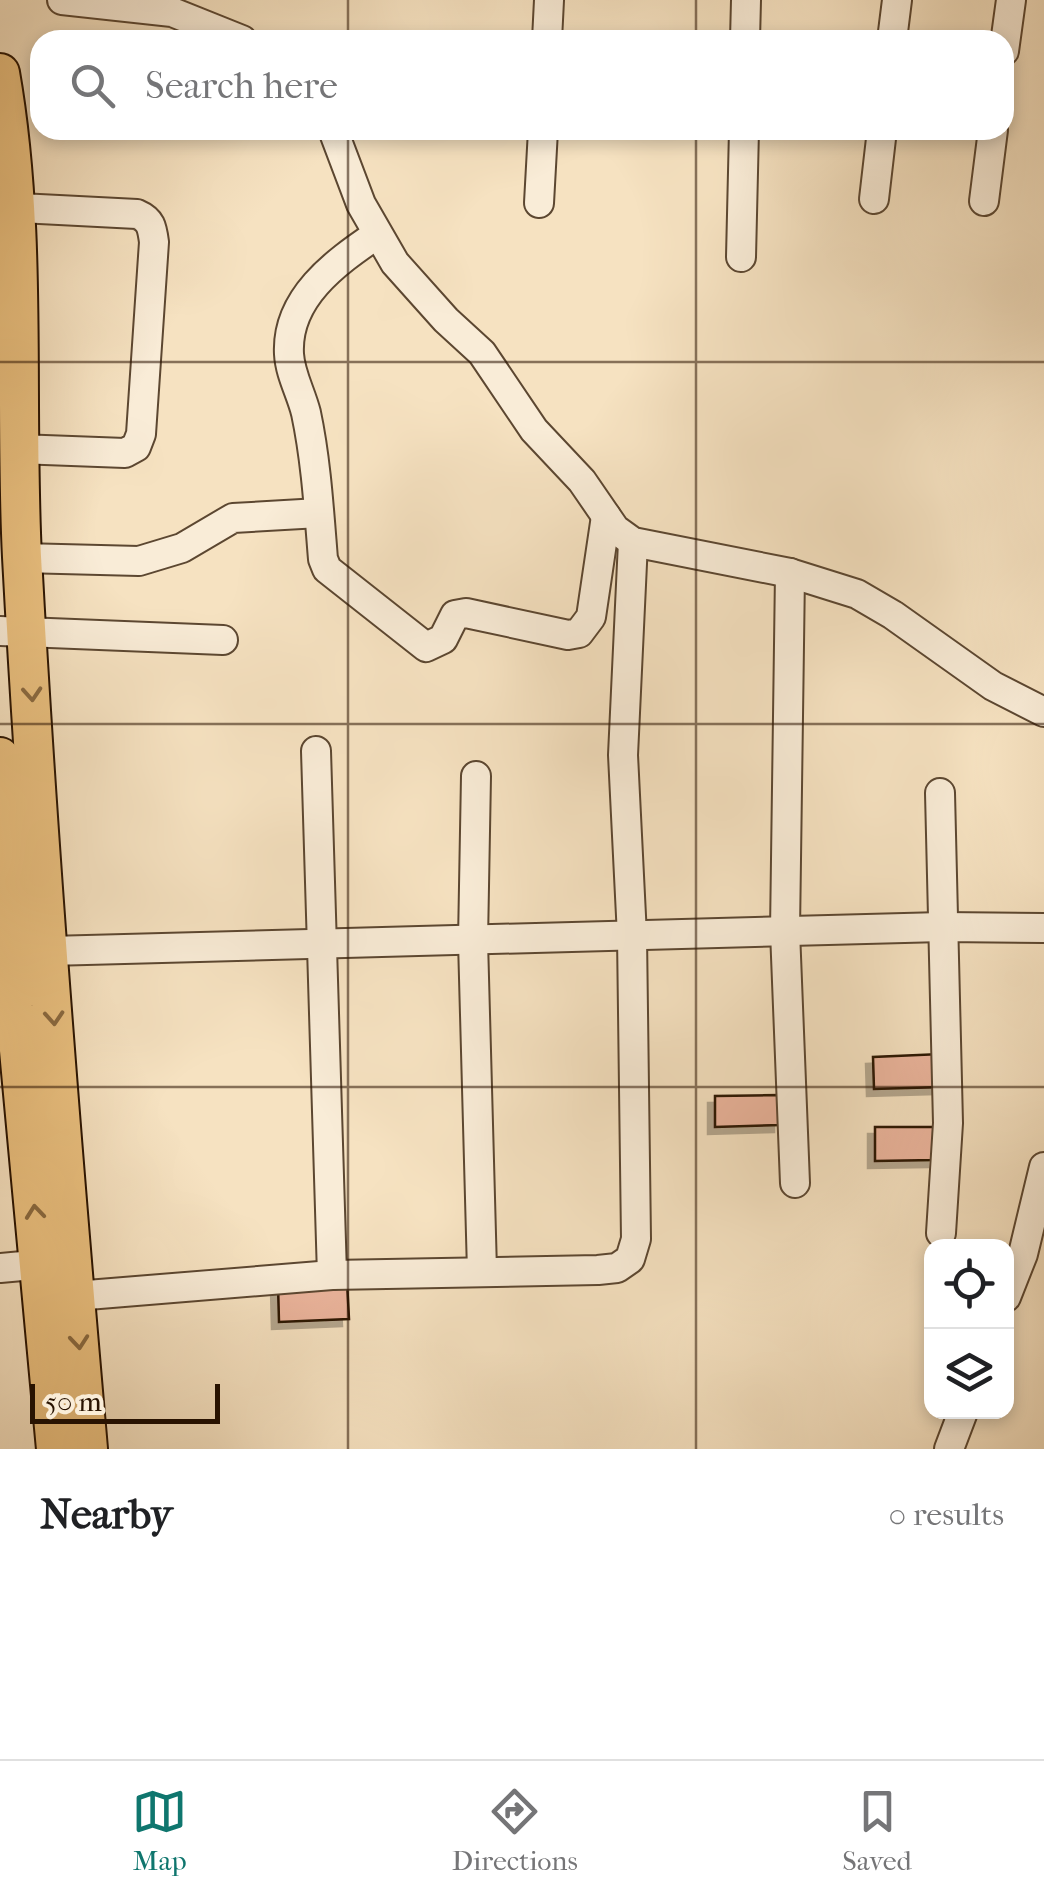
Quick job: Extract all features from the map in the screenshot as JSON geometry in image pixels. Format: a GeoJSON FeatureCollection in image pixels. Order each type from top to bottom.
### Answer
{"type":"FeatureCollection","features":[{"type":"Feature","properties":{"kind":"main road"},"geometry":{"type":"LineString","coordinates":[[0,73],[22,558],[14,632],[49,950],[62,1274],[56,1449]]}},
{"type":"Feature","properties":{"kind":"main road"},"geometry":{"type":"LineString","coordinates":[[0,757],[12,1105],[62,1274],[88,1449]]}},
{"type":"Feature","properties":{"kind":"street"},"geometry":{"type":"LineString","coordinates":[[62,0],[172,12],[217,30]]}},
{"type":"Feature","properties":{"kind":"street"},"geometry":{"type":"LineString","coordinates":[[548,30],[549,0]]}},
{"type":"Feature","properties":{"kind":"street"},"geometry":{"type":"LineString","coordinates":[[745,30],[746,0]]}},
{"type":"Feature","properties":{"kind":"street"},"geometry":{"type":"LineString","coordinates":[[893,30],[897,0]]}},
{"type":"Feature","properties":{"kind":"street"},"geometry":{"type":"LineString","coordinates":[[1007,30],[1011,0]]}},
{"type":"Feature","properties":{"kind":"street"},"geometry":{"type":"LineString","coordinates":[[337,140],[376,234],[416,290],[482,352],[534,430],[582,481],[616,529],[634,542],[790,573],[857,594],[893,614],[993,686],[1044,712]]}},
{"type":"Feature","properties":{"kind":"street"},"geometry":{"type":"LineString","coordinates":[[539,203],[542,140]]}},
{"type":"Feature","properties":{"kind":"street"},"geometry":{"type":"LineString","coordinates":[[741,257],[744,140]]}},
{"type":"Feature","properties":{"kind":"street"},"geometry":{"type":"LineString","coordinates":[[874,199],[881,140]]}},
{"type":"Feature","properties":{"kind":"street"},"geometry":{"type":"LineString","coordinates":[[984,201],[992,140]]}},
{"type":"Feature","properties":{"kind":"street"},"geometry":{"type":"LineString","coordinates":[[7,206],[137,214],[147,218],[152,226],[154,242],[141,434],[136,447],[126,453],[18,449]]}},
{"type":"Feature","properties":{"kind":"street"},"geometry":{"type":"LineString","coordinates":[[376,234],[326,273],[298,307],[290,330],[289,354],[306,413],[327,569],[426,646],[443,639],[455,615],[466,613],[579,633],[591,617],[606,516]]}},
{"type":"Feature","properties":{"kind":"street"},"geometry":{"type":"LineString","coordinates":[[22,558],[154,558],[182,548],[233,518],[319,513]]}},
{"type":"Feature","properties":{"kind":"street"},"geometry":{"type":"LineString","coordinates":[[0,1268],[62,1274],[332,1275],[598,1270],[617,1268],[630,1260],[636,1239],[632,936],[623,755],[634,542]]}},
{"type":"Feature","properties":{"kind":"street"},"geometry":{"type":"LineString","coordinates":[[790,573],[785,931],[795,1183]]}},
{"type":"Feature","properties":{"kind":"street"},"geometry":{"type":"LineString","coordinates":[[14,632],[223,640]]}},
{"type":"Feature","properties":{"kind":"street"},"geometry":{"type":"LineString","coordinates":[[316,751],[332,1275]]}},
{"type":"Feature","properties":{"kind":"street"},"geometry":{"type":"LineString","coordinates":[[476,776],[473,941],[482,1271]]}},
{"type":"Feature","properties":{"kind":"street"},"geometry":{"type":"LineString","coordinates":[[940,793],[948,1123],[941,1233]]}},
{"type":"Feature","properties":{"kind":"street"},"geometry":{"type":"LineString","coordinates":[[49,950],[942,927],[1044,928]]}},
{"type":"Feature","properties":{"kind":"street"},"geometry":{"type":"LineString","coordinates":[[1014,1277],[1044,1167]]}},
{"type":"Feature","properties":{"kind":"street"},"geometry":{"type":"LineString","coordinates":[[949,1449],[960,1419]]}},
{"type":"Feature","properties":{"kind":"building"},"geometry":{"type":"Polygon","coordinates":[[[941,1054],[942,1087],[874,1089],[873,1057],[941,1054]]]}},
{"type":"Feature","properties":{"kind":"building"},"geometry":{"type":"Polygon","coordinates":[[[781,1095],[781,1125],[715,1127],[715,1096],[781,1095]]]}},
{"type":"Feature","properties":{"kind":"building"},"geometry":{"type":"Polygon","coordinates":[[[875,1127],[935,1127],[935,1160],[875,1161],[875,1127]]]}},
{"type":"Feature","properties":{"kind":"building"},"geometry":{"type":"Polygon","coordinates":[[[347,1281],[349,1319],[279,1322],[278,1284],[347,1281]]]}}]}
